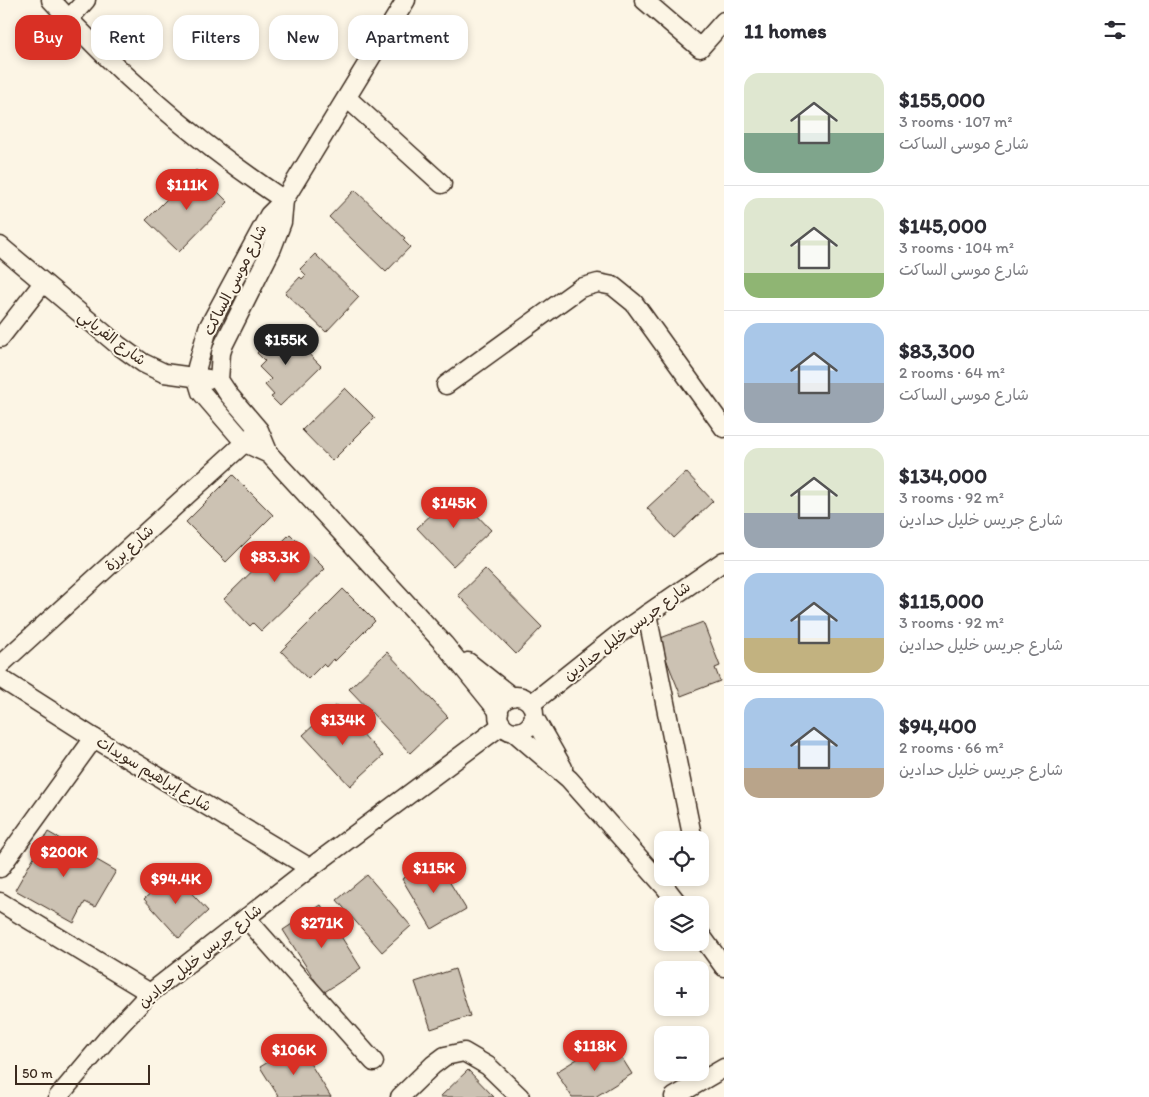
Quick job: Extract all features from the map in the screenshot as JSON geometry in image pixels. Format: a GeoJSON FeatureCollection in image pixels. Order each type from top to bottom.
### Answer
{"type":"FeatureCollection","features":[{"type":"Feature","properties":{"kind":"street"},"geometry":{"type":"LineString","coordinates":[[51,0],[65,15]]}},
{"type":"Feature","properties":{"kind":"street"},"geometry":{"type":"LineString","coordinates":[[73,15],[86,0]]}},
{"type":"Feature","properties":{"kind":"street","name":"شارع موسى الساكت"},"geometry":{"type":"LineString","coordinates":[[197,379],[197,367],[208,328],[270,215],[284,200],[406,0]]}},
{"type":"Feature","properties":{"kind":"street"},"geometry":{"type":"LineString","coordinates":[[644,0],[700,48],[724,21]]}},
{"type":"Feature","properties":{"kind":"street"},"geometry":{"type":"LineString","coordinates":[[81,30],[192,132],[242,172],[284,200]]}},
{"type":"Feature","properties":{"kind":"street"},"geometry":{"type":"LineString","coordinates":[[347,98],[442,184]]}},
{"type":"Feature","properties":{"kind":"street","name":"شارع موسى الساكت"},"geometry":{"type":"LineString","coordinates":[[219,380],[221,353],[224,344],[272,248],[282,222],[284,200]]}},
{"type":"Feature","properties":{"kind":"street","name":"شارع الفريابي"},"geometry":{"type":"LineString","coordinates":[[0,246],[118,345],[143,363],[164,373],[197,379],[219,380]]}},
{"type":"Feature","properties":{"kind":"street"},"geometry":{"type":"LineString","coordinates":[[0,338],[43,283]]}},
{"type":"Feature","properties":{"kind":"street"},"geometry":{"type":"LineString","coordinates":[[446,385],[580,288],[598,283],[613,286],[634,303],[724,428]]}},
{"type":"Feature","properties":{"kind":"street"},"geometry":{"type":"LineString","coordinates":[[197,379],[200,392],[245,443],[269,454]]}},
{"type":"Feature","properties":{"kind":"street"},"geometry":{"type":"LineString","coordinates":[[219,380],[229,396],[258,430],[269,454],[444,644],[505,723],[569,779],[654,867]]}},
{"type":"Feature","properties":{"kind":"street","name":"شارع برزة"},"geometry":{"type":"LineString","coordinates":[[0,665],[258,430]]}},
{"type":"Feature","properties":{"kind":"street","name":"شارع جريس خليل حدادين"},"geometry":{"type":"LineString","coordinates":[[533,711],[620,633],[724,561]]}},
{"type":"Feature","properties":{"kind":"street"},"geometry":{"type":"LineString","coordinates":[[647,614],[691,831]]}},
{"type":"Feature","properties":{"kind":"street"},"geometry":{"type":"LineString","coordinates":[[444,644],[512,697]]}},
{"type":"Feature","properties":{"kind":"street","name":"شارع إبراهيم سويدات"},"geometry":{"type":"LineString","coordinates":[[0,678],[94,738],[310,868]]}},
{"type":"Feature","properties":{"kind":"street"},"geometry":{"type":"LineString","coordinates":[[533,711],[532,724],[521,732],[505,723],[501,705],[512,697],[519,696],[526,699],[533,711],[569,779]]}},
{"type":"Feature","properties":{"kind":"street","name":"شارع جريس خليل حدادين"},"geometry":{"type":"LineString","coordinates":[[58,1097],[106,1040],[150,993],[310,868],[505,723]]}},
{"type":"Feature","properties":{"kind":"street"},"geometry":{"type":"LineString","coordinates":[[0,868],[94,738]]}},
{"type":"Feature","properties":{"kind":"street"},"geometry":{"type":"LineString","coordinates":[[0,902],[150,993]]}},
{"type":"Feature","properties":{"kind":"street"},"geometry":{"type":"LineString","coordinates":[[246,918],[374,1062]]}},
{"type":"Feature","properties":{"kind":"street"},"geometry":{"type":"LineString","coordinates":[[709,945],[722,961]]}},
{"type":"Feature","properties":{"kind":"street"},"geometry":{"type":"LineString","coordinates":[[400,1097],[445,1056],[464,1052],[488,1066],[520,1097]]}},
{"type":"Feature","properties":{"kind":"street"},"geometry":{"type":"LineString","coordinates":[[674,1097],[724,1068]]}},
{"type":"Feature","properties":{"kind":"building"},"geometry":{"type":"Polygon","coordinates":[[[196,170],[228,202],[179,252],[146,220],[196,170]]]}},
{"type":"Feature","properties":{"kind":"building"},"geometry":{"type":"Polygon","coordinates":[[[355,190],[405,238],[403,240],[410,247],[386,272],[329,217],[355,190]]]}},
{"type":"Feature","properties":{"kind":"building"},"geometry":{"type":"Polygon","coordinates":[[[315,254],[359,297],[326,332],[285,293],[300,277],[302,279],[306,275],[300,269],[315,254]]]}},
{"type":"Feature","properties":{"kind":"building"},"geometry":{"type":"Polygon","coordinates":[[[282,328],[321,366],[280,406],[271,397],[274,395],[265,385],[271,379],[259,367],[265,361],[257,353],[264,345],[268,349],[272,345],[268,342],[282,328]]]}},
{"type":"Feature","properties":{"kind":"building"},"geometry":{"type":"Polygon","coordinates":[[[345,388],[375,418],[332,461],[302,430],[345,388]]]}},
{"type":"Feature","properties":{"kind":"building"},"geometry":{"type":"Polygon","coordinates":[[[686,472],[713,501],[674,538],[647,508],[686,472]]]}},
{"type":"Feature","properties":{"kind":"building"},"geometry":{"type":"Polygon","coordinates":[[[233,475],[273,515],[226,562],[186,522],[233,475]]]}},
{"type":"Feature","properties":{"kind":"building"},"geometry":{"type":"Polygon","coordinates":[[[455,492],[491,530],[453,566],[417,528],[455,492]]]}},
{"type":"Feature","properties":{"kind":"building"},"geometry":{"type":"Polygon","coordinates":[[[290,534],[325,569],[261,631],[253,623],[250,626],[224,599],[290,534]]]}},
{"type":"Feature","properties":{"kind":"building"},"geometry":{"type":"Polygon","coordinates":[[[485,569],[542,627],[516,654],[458,595],[485,569]]]}},
{"type":"Feature","properties":{"kind":"building"},"geometry":{"type":"Polygon","coordinates":[[[343,589],[375,621],[335,661],[333,659],[326,667],[323,664],[308,679],[281,651],[343,589]]]}},
{"type":"Feature","properties":{"kind":"building"},"geometry":{"type":"Polygon","coordinates":[[[703,622],[720,666],[715,668],[720,681],[681,696],[658,639],[703,622]]]}},
{"type":"Feature","properties":{"kind":"building"},"geometry":{"type":"Polygon","coordinates":[[[387,652],[448,717],[410,753],[349,689],[387,652]]]}},
{"type":"Feature","properties":{"kind":"building"},"geometry":{"type":"Polygon","coordinates":[[[336,705],[383,756],[350,786],[303,735],[336,705]]]}},
{"type":"Feature","properties":{"kind":"building"},"geometry":{"type":"Polygon","coordinates":[[[48,832],[116,871],[95,907],[85,902],[74,923],[15,890],[48,832]]]}},
{"type":"Feature","properties":{"kind":"building"},"geometry":{"type":"Polygon","coordinates":[[[435,858],[466,909],[432,929],[402,879],[435,858]]]}},
{"type":"Feature","properties":{"kind":"building"},"geometry":{"type":"Polygon","coordinates":[[[173,873],[208,911],[179,938],[144,899],[173,873]]]}},
{"type":"Feature","properties":{"kind":"building"},"geometry":{"type":"Polygon","coordinates":[[[367,875],[411,926],[382,952],[337,900],[367,875]]]}},
{"type":"Feature","properties":{"kind":"building"},"geometry":{"type":"Polygon","coordinates":[[[321,905],[361,968],[323,993],[283,930],[321,905]]]}},
{"type":"Feature","properties":{"kind":"building"},"geometry":{"type":"Polygon","coordinates":[[[455,969],[470,1016],[431,1029],[415,982],[455,969]]]}},
{"type":"Feature","properties":{"kind":"building"},"geometry":{"type":"Polygon","coordinates":[[[610,1039],[632,1074],[595,1097],[572,1097],[556,1072],[610,1039]]]}},
{"type":"Feature","properties":{"kind":"building"},"geometry":{"type":"Polygon","coordinates":[[[298,1044],[331,1097],[279,1097],[260,1067],[298,1044]]]}},
{"type":"Feature","properties":{"kind":"building"},"geometry":{"type":"Polygon","coordinates":[[[468,1070],[494,1097],[440,1097],[468,1070]]]}}]}
